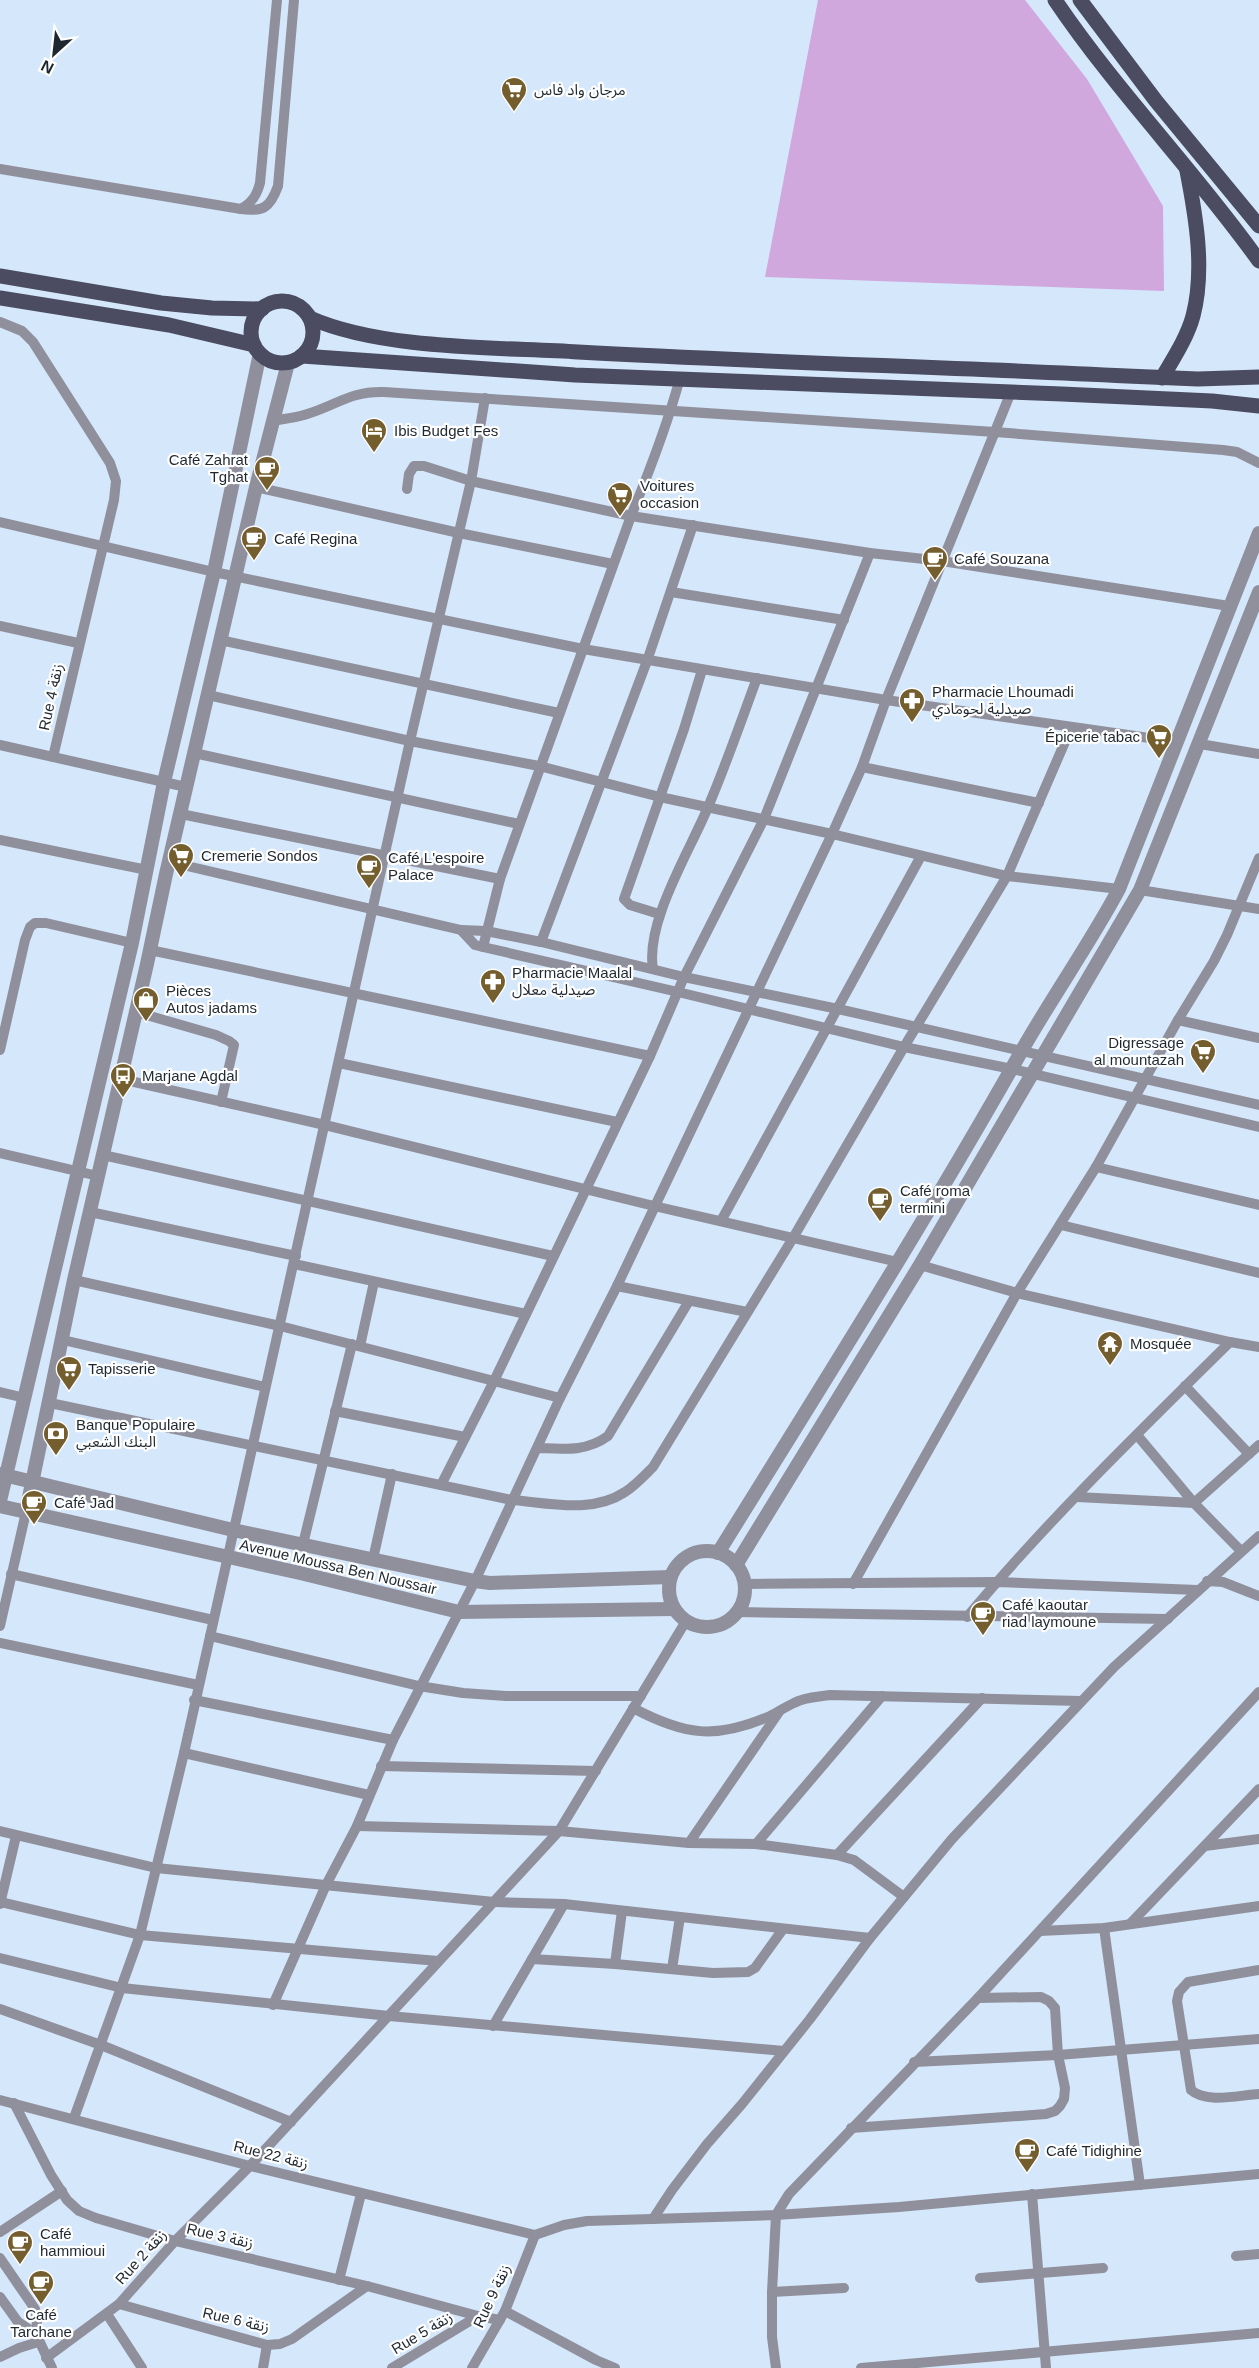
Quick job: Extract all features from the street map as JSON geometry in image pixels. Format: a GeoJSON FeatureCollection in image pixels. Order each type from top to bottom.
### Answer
{"type":"FeatureCollection","features":[{"type":"Feature","properties":{"kind":"main road"},"geometry":{"type":"LineString","coordinates":[[1055,0],[1107,71],[1259,261]]}},
{"type":"Feature","properties":{"kind":"main road"},"geometry":{"type":"LineString","coordinates":[[1080,0],[1156,101],[1259,226]]}},
{"type":"Feature","properties":{"kind":"main road"},"geometry":{"type":"LineString","coordinates":[[1162,378],[1193,317],[1196,294],[1197,233],[1186,169]]}},
{"type":"Feature","properties":{"kind":"main road"},"geometry":{"type":"LineString","coordinates":[[1241,202],[1259,214]]}},
{"type":"Feature","properties":{"kind":"main road"},"geometry":{"type":"LineString","coordinates":[[0,276],[161,303],[212,308],[262,309],[276,302],[284,302],[299,306],[310,318],[329,326],[416,342],[691,358],[1162,378],[1259,376]]}},
{"type":"Feature","properties":{"kind":"main road"},"geometry":{"type":"LineString","coordinates":[[0,298],[169,324],[257,349],[272,361],[295,359],[574,375],[1212,401],[1259,406]]}},
{"type":"Feature","properties":{"kind":"main road"},"geometry":{"type":"LineString","coordinates":[[257,349],[252,338],[253,322],[262,309]]}},
{"type":"Feature","properties":{"kind":"main road"},"geometry":{"type":"LineString","coordinates":[[295,359],[311,342],[310,318]]}},
{"type":"Feature","properties":{"kind":"street"},"geometry":{"type":"LineString","coordinates":[[241,209],[256,195],[260,183],[277,0]]}},
{"type":"Feature","properties":{"kind":"street"},"geometry":{"type":"LineString","coordinates":[[0,169],[241,209],[256,211],[268,206],[278,186],[294,0]]}},
{"type":"Feature","properties":{"kind":"street","name":"Rue 4 زنقة"},"geometry":{"type":"LineString","coordinates":[[0,322],[22,331],[33,342],[110,464],[116,481],[53,757]]}},
{"type":"Feature","properties":{"kind":"street"},"geometry":{"type":"LineString","coordinates":[[0,1501],[3,1475],[25,1398],[132,943],[164,782],[214,572],[257,349]]}},
{"type":"Feature","properties":{"kind":"street"},"geometry":{"type":"LineString","coordinates":[[0,1626],[50,1403],[74,1280],[255,487],[272,421],[295,359]]}},
{"type":"Feature","properties":{"kind":"street"},"geometry":{"type":"LineString","coordinates":[[483,947],[500,879],[539,766],[631,516],[654,462],[680,378]]}},
{"type":"Feature","properties":{"kind":"street"},"geometry":{"type":"LineString","coordinates":[[273,2005],[326,1885],[357,1826],[393,1740],[475,1581],[832,834],[862,767],[886,700],[1011,392]]}},
{"type":"Feature","properties":{"kind":"street"},"geometry":{"type":"LineString","coordinates":[[272,421],[303,416],[361,393],[484,398],[995,432],[1223,450],[1237,452],[1259,463]]}},
{"type":"Feature","properties":{"kind":"street"},"geometry":{"type":"LineString","coordinates":[[74,2118],[140,1935],[156,1868],[386,857],[410,741],[471,481],[484,398]]}},
{"type":"Feature","properties":{"kind":"street"},"geometry":{"type":"LineString","coordinates":[[407,489],[409,474],[414,466],[424,466],[471,481],[631,516],[1229,606]]}},
{"type":"Feature","properties":{"kind":"street"},"geometry":{"type":"LineString","coordinates":[[255,487],[459,533],[613,564]]}},
{"type":"Feature","properties":{"kind":"street"},"geometry":{"type":"LineString","coordinates":[[0,522],[214,572],[647,661],[886,700],[1177,742]]}},
{"type":"Feature","properties":{"kind":"street"},"geometry":{"type":"LineString","coordinates":[[541,942],[647,661],[693,525]]}},
{"type":"Feature","properties":{"kind":"street"},"geometry":{"type":"LineString","coordinates":[[718,1553],[898,1262],[1119,889],[1259,533]]}},
{"type":"Feature","properties":{"kind":"street"},"geometry":{"type":"LineString","coordinates":[[441,1485],[495,1379],[650,1056],[684,977],[764,819],[870,553]]}},
{"type":"Feature","properties":{"kind":"street"},"geometry":{"type":"LineString","coordinates":[[671,592],[844,620]]}},
{"type":"Feature","properties":{"kind":"street"},"geometry":{"type":"LineString","coordinates":[[736,1564],[920,1265],[1140,890],[1256,607],[1259,592]]}},
{"type":"Feature","properties":{"kind":"street"},"geometry":{"type":"LineString","coordinates":[[0,626],[78,644]]}},
{"type":"Feature","properties":{"kind":"street"},"geometry":{"type":"LineString","coordinates":[[220,640],[559,713]]}},
{"type":"Feature","properties":{"kind":"street"},"geometry":{"type":"LineString","coordinates":[[659,914],[630,904],[624,898],[702,670]]}},
{"type":"Feature","properties":{"kind":"street"},"geometry":{"type":"LineString","coordinates":[[653,969],[651,958],[659,914],[709,807],[757,678]]}},
{"type":"Feature","properties":{"kind":"street"},"geometry":{"type":"LineString","coordinates":[[208,695],[410,741],[539,766],[660,797],[832,834],[1007,876],[1119,889]]}},
{"type":"Feature","properties":{"kind":"street"},"geometry":{"type":"LineString","coordinates":[[50,1403],[512,1500],[587,1505],[607,1502],[626,1492],[653,1467],[793,1238],[915,1028],[1007,876],[1071,728]]}},
{"type":"Feature","properties":{"kind":"street"},"geometry":{"type":"LineString","coordinates":[[1200,744],[1259,754]]}},
{"type":"Feature","properties":{"kind":"street"},"geometry":{"type":"LineString","coordinates":[[0,745],[186,787]]}},
{"type":"Feature","properties":{"kind":"street"},"geometry":{"type":"LineString","coordinates":[[194,753],[519,824]]}},
{"type":"Feature","properties":{"kind":"street"},"geometry":{"type":"LineString","coordinates":[[862,767],[1039,803]]}},
{"type":"Feature","properties":{"kind":"street"},"geometry":{"type":"LineString","coordinates":[[181,814],[500,879]]}},
{"type":"Feature","properties":{"kind":"street"},"geometry":{"type":"LineString","coordinates":[[0,840],[147,870],[168,868],[374,909],[461,930],[486,931],[541,942],[684,977],[838,1009],[1259,1105]]}},
{"type":"Feature","properties":{"kind":"street"},"geometry":{"type":"LineString","coordinates":[[721,1221],[921,856]]}},
{"type":"Feature","properties":{"kind":"street"},"geometry":{"type":"LineString","coordinates":[[853,1584],[1017,1293],[1061,1226],[1214,961],[1259,858]]}},
{"type":"Feature","properties":{"kind":"street"},"geometry":{"type":"LineString","coordinates":[[1140,890],[1259,909]]}},
{"type":"Feature","properties":{"kind":"street"},"geometry":{"type":"LineString","coordinates":[[0,1046],[25,940],[30,927],[35,923],[46,923],[132,943]]}},
{"type":"Feature","properties":{"kind":"street"},"geometry":{"type":"LineString","coordinates":[[461,930],[475,945],[483,947],[748,1008],[904,1047],[1012,1069],[1259,1127]]}},
{"type":"Feature","properties":{"kind":"street"},"geometry":{"type":"LineString","coordinates":[[127,960],[149,957],[355,993],[650,1056]]}},
{"type":"Feature","properties":{"kind":"street"},"geometry":{"type":"LineString","coordinates":[[136,1012],[216,1035],[234,1046],[220,1102]]}},
{"type":"Feature","properties":{"kind":"street"},"geometry":{"type":"LineString","coordinates":[[1178,1020],[1259,1038]]}},
{"type":"Feature","properties":{"kind":"street"},"geometry":{"type":"LineString","coordinates":[[339,1062],[617,1122]]}},
{"type":"Feature","properties":{"kind":"street"},"geometry":{"type":"LineString","coordinates":[[121,1079],[325,1125],[654,1206],[898,1262]]}},
{"type":"Feature","properties":{"kind":"street"},"geometry":{"type":"LineString","coordinates":[[0,1153],[98,1176]]}},
{"type":"Feature","properties":{"kind":"street"},"geometry":{"type":"LineString","coordinates":[[103,1155],[553,1256]]}},
{"type":"Feature","properties":{"kind":"street"},"geometry":{"type":"LineString","coordinates":[[1096,1167],[1259,1205]]}},
{"type":"Feature","properties":{"kind":"street"},"geometry":{"type":"LineString","coordinates":[[90,1212],[295,1260],[374,1282],[526,1314]]}},
{"type":"Feature","properties":{"kind":"street"},"geometry":{"type":"LineString","coordinates":[[1061,1226],[1259,1273]]}},
{"type":"Feature","properties":{"kind":"street"},"geometry":{"type":"LineString","coordinates":[[920,1265],[1017,1293],[1259,1347]]}},
{"type":"Feature","properties":{"kind":"street"},"geometry":{"type":"LineString","coordinates":[[74,1280],[279,1326],[495,1379],[561,1398]]}},
{"type":"Feature","properties":{"kind":"street"},"geometry":{"type":"LineString","coordinates":[[303,1544],[336,1411],[374,1282]]}},
{"type":"Feature","properties":{"kind":"street"},"geometry":{"type":"LineString","coordinates":[[617,1286],[747,1312]]}},
{"type":"Feature","properties":{"kind":"street"},"geometry":{"type":"LineString","coordinates":[[538,1448],[578,1449],[597,1443],[608,1436],[689,1301]]}},
{"type":"Feature","properties":{"kind":"street"},"geometry":{"type":"LineString","coordinates":[[63,1340],[265,1387]]}},
{"type":"Feature","properties":{"kind":"street"},"geometry":{"type":"LineString","coordinates":[[967,1617],[1077,1497],[1230,1342]]}},
{"type":"Feature","properties":{"kind":"street"},"geometry":{"type":"LineString","coordinates":[[1185,1386],[1249,1454]]}},
{"type":"Feature","properties":{"kind":"street"},"geometry":{"type":"LineString","coordinates":[[0,1392],[25,1398]]}},
{"type":"Feature","properties":{"kind":"street"},"geometry":{"type":"LineString","coordinates":[[336,1411],[465,1437]]}},
{"type":"Feature","properties":{"kind":"street"},"geometry":{"type":"LineString","coordinates":[[1137,1435],[1194,1503],[1241,1551]]}},
{"type":"Feature","properties":{"kind":"street"},"geometry":{"type":"LineString","coordinates":[[1077,1497],[1194,1503],[1259,1445]]}},
{"type":"Feature","properties":{"kind":"street"},"geometry":{"type":"LineString","coordinates":[[373,1559],[392,1474]]}},
{"type":"Feature","properties":{"kind":"street","name":"Avenue Moussa Ben Noussair"},"geometry":{"type":"LineString","coordinates":[[3,1475],[233,1530],[475,1581],[490,1583],[670,1577]]}},
{"type":"Feature","properties":{"kind":"street","name":"Avenue Moussa Ben Noussair"},"geometry":{"type":"LineString","coordinates":[[0,1506],[459,1612],[674,1609]]}},
{"type":"Feature","properties":{"kind":"street"},"geometry":{"type":"LineString","coordinates":[[653,2219],[707,2144],[742,2104],[870,1938],[952,1839],[1114,1666],[1259,1536]]}},
{"type":"Feature","properties":{"kind":"street"},"geometry":{"type":"LineString","coordinates":[[698,1552],[718,1553],[736,1564],[745,1584],[744,1599],[737,1612],[725,1623],[709,1628],[686,1621],[674,1609],[668,1593],[670,1577],[681,1561],[689,1555],[698,1552]]}},
{"type":"Feature","properties":{"kind":"street"},"geometry":{"type":"LineString","coordinates":[[11,1574],[213,1620]]}},
{"type":"Feature","properties":{"kind":"street"},"geometry":{"type":"LineString","coordinates":[[1207,1581],[1223,1582],[1259,1596]]}},
{"type":"Feature","properties":{"kind":"street"},"geometry":{"type":"LineString","coordinates":[[745,1584],[997,1582],[1197,1590]]}},
{"type":"Feature","properties":{"kind":"street"},"geometry":{"type":"LineString","coordinates":[[737,1612],[1168,1619]]}},
{"type":"Feature","properties":{"kind":"street","name":"Rue 2 زنقة"},"geometry":{"type":"LineString","coordinates":[[49,2363],[119,2304],[175,2241],[291,2122],[559,1831],[686,1621]]}},
{"type":"Feature","properties":{"kind":"street"},"geometry":{"type":"LineString","coordinates":[[210,1636],[419,1686],[463,1693],[506,1696],[641,1696]]}},
{"type":"Feature","properties":{"kind":"street"},"geometry":{"type":"LineString","coordinates":[[0,1643],[198,1685]]}},
{"type":"Feature","properties":{"kind":"street"},"geometry":{"type":"LineString","coordinates":[[776,2368],[772,2337],[772,2292],[776,2215],[789,2194],[978,1998],[1259,1692]]}},
{"type":"Feature","properties":{"kind":"street"},"geometry":{"type":"LineString","coordinates":[[633,1708],[662,1723],[685,1730],[708,1731],[729,1730],[752,1724],[806,1698],[830,1695],[1081,1701]]}},
{"type":"Feature","properties":{"kind":"street"},"geometry":{"type":"LineString","coordinates":[[756,1844],[882,1696]]}},
{"type":"Feature","properties":{"kind":"street"},"geometry":{"type":"LineString","coordinates":[[837,1855],[981,1698]]}},
{"type":"Feature","properties":{"kind":"street"},"geometry":{"type":"LineString","coordinates":[[194,1700],[393,1740]]}},
{"type":"Feature","properties":{"kind":"street"},"geometry":{"type":"LineString","coordinates":[[688,1843],[780,1712]]}},
{"type":"Feature","properties":{"kind":"street"},"geometry":{"type":"LineString","coordinates":[[183,1754],[369,1795]]}},
{"type":"Feature","properties":{"kind":"street"},"geometry":{"type":"LineString","coordinates":[[381,1766],[596,1771]]}},
{"type":"Feature","properties":{"kind":"street"},"geometry":{"type":"LineString","coordinates":[[1130,1924],[1259,1789]]}},
{"type":"Feature","properties":{"kind":"street"},"geometry":{"type":"LineString","coordinates":[[357,1826],[559,1831],[688,1843],[756,1844],[837,1855],[854,1860],[904,1897]]}},
{"type":"Feature","properties":{"kind":"street"},"geometry":{"type":"LineString","coordinates":[[0,1831],[156,1868],[494,1902],[564,1904],[870,1938]]}},
{"type":"Feature","properties":{"kind":"street"},"geometry":{"type":"LineString","coordinates":[[16,1836],[0,1903],[140,1935],[438,1961]]}},
{"type":"Feature","properties":{"kind":"street"},"geometry":{"type":"LineString","coordinates":[[1205,1846],[1259,1839]]}},
{"type":"Feature","properties":{"kind":"street"},"geometry":{"type":"LineString","coordinates":[[493,2026],[564,1904]]}},
{"type":"Feature","properties":{"kind":"street"},"geometry":{"type":"LineString","coordinates":[[1040,1931],[1104,1928],[1259,1906]]}},
{"type":"Feature","properties":{"kind":"street"},"geometry":{"type":"LineString","coordinates":[[615,1964],[622,1911]]}},
{"type":"Feature","properties":{"kind":"street"},"geometry":{"type":"LineString","coordinates":[[672,1970],[680,1917]]}},
{"type":"Feature","properties":{"kind":"street"},"geometry":{"type":"LineString","coordinates":[[1104,1928],[1140,2185]]}},
{"type":"Feature","properties":{"kind":"street"},"geometry":{"type":"LineString","coordinates":[[532,1959],[713,1973],[748,1972],[755,1968],[783,1929]]}},
{"type":"Feature","properties":{"kind":"street"},"geometry":{"type":"LineString","coordinates":[[0,1958],[122,1988],[493,2026],[784,2051]]}},
{"type":"Feature","properties":{"kind":"street"},"geometry":{"type":"LineString","coordinates":[[1259,1970],[1198,1980],[1183,1986],[1177,2001],[1191,2090],[1196,2095],[1205,2098],[1259,2094]]}},
{"type":"Feature","properties":{"kind":"street"},"geometry":{"type":"LineString","coordinates":[[851,2128],[1046,2114],[1055,2111],[1064,2099],[1065,2088],[1058,2055],[1056,2016],[1049,2001],[1041,1997],[978,1998]]}},
{"type":"Feature","properties":{"kind":"street"},"geometry":{"type":"LineString","coordinates":[[0,2009],[101,2044],[291,2122]]}},
{"type":"Feature","properties":{"kind":"street"},"geometry":{"type":"LineString","coordinates":[[914,2062],[1120,2051],[1259,2038]]}},
{"type":"Feature","properties":{"kind":"street","name":"Rue 22 زنقة"},"geometry":{"type":"LineString","coordinates":[[0,2100],[250,2166],[535,2235]]}},
{"type":"Feature","properties":{"kind":"street","name":"Rue 3 زنقة"},"geometry":{"type":"LineString","coordinates":[[14,2103],[51,2175],[80,2211],[96,2218],[175,2241],[367,2286],[478,2316]]}},
{"type":"Feature","properties":{"kind":"street"},"geometry":{"type":"LineString","coordinates":[[535,2235],[564,2225],[587,2221],[776,2215],[1259,2174]]}},
{"type":"Feature","properties":{"kind":"street"},"geometry":{"type":"LineString","coordinates":[[0,2232],[62,2191]]}},
{"type":"Feature","properties":{"kind":"street"},"geometry":{"type":"LineString","coordinates":[[339,2280],[361,2194]]}},
{"type":"Feature","properties":{"kind":"street"},"geometry":{"type":"LineString","coordinates":[[1032,2194],[1046,2368]]}},
{"type":"Feature","properties":{"kind":"street","name":"Rue 9 زنقة"},"geometry":{"type":"LineString","coordinates":[[472,2368],[502,2316],[535,2235]]}},
{"type":"Feature","properties":{"kind":"street"},"geometry":{"type":"LineString","coordinates":[[1236,2256],[1259,2254]]}},
{"type":"Feature","properties":{"kind":"street"},"geometry":{"type":"LineString","coordinates":[[0,2258],[35,2309],[38,2319],[37,2338]]}},
{"type":"Feature","properties":{"kind":"street"},"geometry":{"type":"LineString","coordinates":[[980,2278],[1103,2268]]}},
{"type":"Feature","properties":{"kind":"street","name":"Rue 6 زنقة"},"geometry":{"type":"LineString","coordinates":[[119,2304],[267,2345],[292,2339],[367,2286]]}},
{"type":"Feature","properties":{"kind":"street"},"geometry":{"type":"LineString","coordinates":[[772,2292],[844,2288]]}},
{"type":"Feature","properties":{"kind":"street"},"geometry":{"type":"LineString","coordinates":[[0,2297],[18,2322],[37,2338],[49,2363]]}},
{"type":"Feature","properties":{"kind":"street"},"geometry":{"type":"LineString","coordinates":[[107,2314],[142,2368]]}},
{"type":"Feature","properties":{"kind":"street"},"geometry":{"type":"LineString","coordinates":[[478,2316],[502,2316],[615,2368]]}},
{"type":"Feature","properties":{"kind":"street","name":"Rue 5 زنقة"},"geometry":{"type":"LineString","coordinates":[[392,2368],[478,2316]]}},
{"type":"Feature","properties":{"kind":"street"},"geometry":{"type":"LineString","coordinates":[[861,2368],[1259,2334]]}},
{"type":"Feature","properties":{"kind":"street"},"geometry":{"type":"LineString","coordinates":[[0,2357],[37,2338]]}},
{"type":"Feature","properties":{"kind":"street"},"geometry":{"type":"LineString","coordinates":[[263,2368],[267,2345]]}},
{"type":"Feature","properties":{"kind":"shaded area"},"geometry":{"type":"Polygon","coordinates":[[[818,0],[1025,0],[1087,79],[1163,206],[1164,291],[765,277],[818,0]]]}},
{"type":"Feature","properties":{"kind":"place","name":"مرجان واد فاس"},"geometry":{"type":"Point","coordinates":[514,113]}},
{"type":"Feature","properties":{"kind":"place","name":"Ibis Budget Fes"},"geometry":{"type":"Point","coordinates":[374,454]}},
{"type":"Feature","properties":{"kind":"place","name":"Café Zahrat Tghat"},"geometry":{"type":"Point","coordinates":[267,492]}},
{"type":"Feature","properties":{"kind":"place","name":"Voitures occasion"},"geometry":{"type":"Point","coordinates":[620,518]}},
{"type":"Feature","properties":{"kind":"place","name":"Café Regina"},"geometry":{"type":"Point","coordinates":[254,562]}},
{"type":"Feature","properties":{"kind":"place","name":"Café Souzana"},"geometry":{"type":"Point","coordinates":[935,582]}},
{"type":"Feature","properties":{"kind":"place","name":"Pharmacie Lhoumadi صيدلية لحومادي"},"geometry":{"type":"Point","coordinates":[912,724]}},
{"type":"Feature","properties":{"kind":"place","name":"Épicerie tabac"},"geometry":{"type":"Point","coordinates":[1159,760]}},
{"type":"Feature","properties":{"kind":"place","name":"Cremerie Sondos"},"geometry":{"type":"Point","coordinates":[181,879]}},
{"type":"Feature","properties":{"kind":"place","name":"Café L'espoire Palace"},"geometry":{"type":"Point","coordinates":[369,890]}},
{"type":"Feature","properties":{"kind":"place","name":"Pharmacie Maalal صيدلية معلال"},"geometry":{"type":"Point","coordinates":[493,1005]}},
{"type":"Feature","properties":{"kind":"place","name":"Pièces Autos jadams"},"geometry":{"type":"Point","coordinates":[146,1023]}},
{"type":"Feature","properties":{"kind":"place","name":"Digressage al mountazah"},"geometry":{"type":"Point","coordinates":[1203,1075]}},
{"type":"Feature","properties":{"kind":"place","name":"Marjane Agdal"},"geometry":{"type":"Point","coordinates":[123,1099]}},
{"type":"Feature","properties":{"kind":"place","name":"Café roma termini"},"geometry":{"type":"Point","coordinates":[880,1223]}},
{"type":"Feature","properties":{"kind":"place","name":"Mosquée"},"geometry":{"type":"Point","coordinates":[1110,1367]}},
{"type":"Feature","properties":{"kind":"place","name":"Tapisserie"},"geometry":{"type":"Point","coordinates":[69,1392]}},
{"type":"Feature","properties":{"kind":"place","name":"Banque Populaire البنك الشعبي"},"geometry":{"type":"Point","coordinates":[56,1457]}},
{"type":"Feature","properties":{"kind":"place","name":"Café Jad"},"geometry":{"type":"Point","coordinates":[34,1526]}},
{"type":"Feature","properties":{"kind":"place","name":"Café kaoutar riad laymoune"},"geometry":{"type":"Point","coordinates":[983,1637]}},
{"type":"Feature","properties":{"kind":"place","name":"Café Tidighine"},"geometry":{"type":"Point","coordinates":[1027,2174]}},
{"type":"Feature","properties":{"kind":"place","name":"Café hammioui"},"geometry":{"type":"Point","coordinates":[20,2266]}},
{"type":"Feature","properties":{"kind":"place","name":"Café Tarchane"},"geometry":{"type":"Point","coordinates":[41,2306]}}]}
